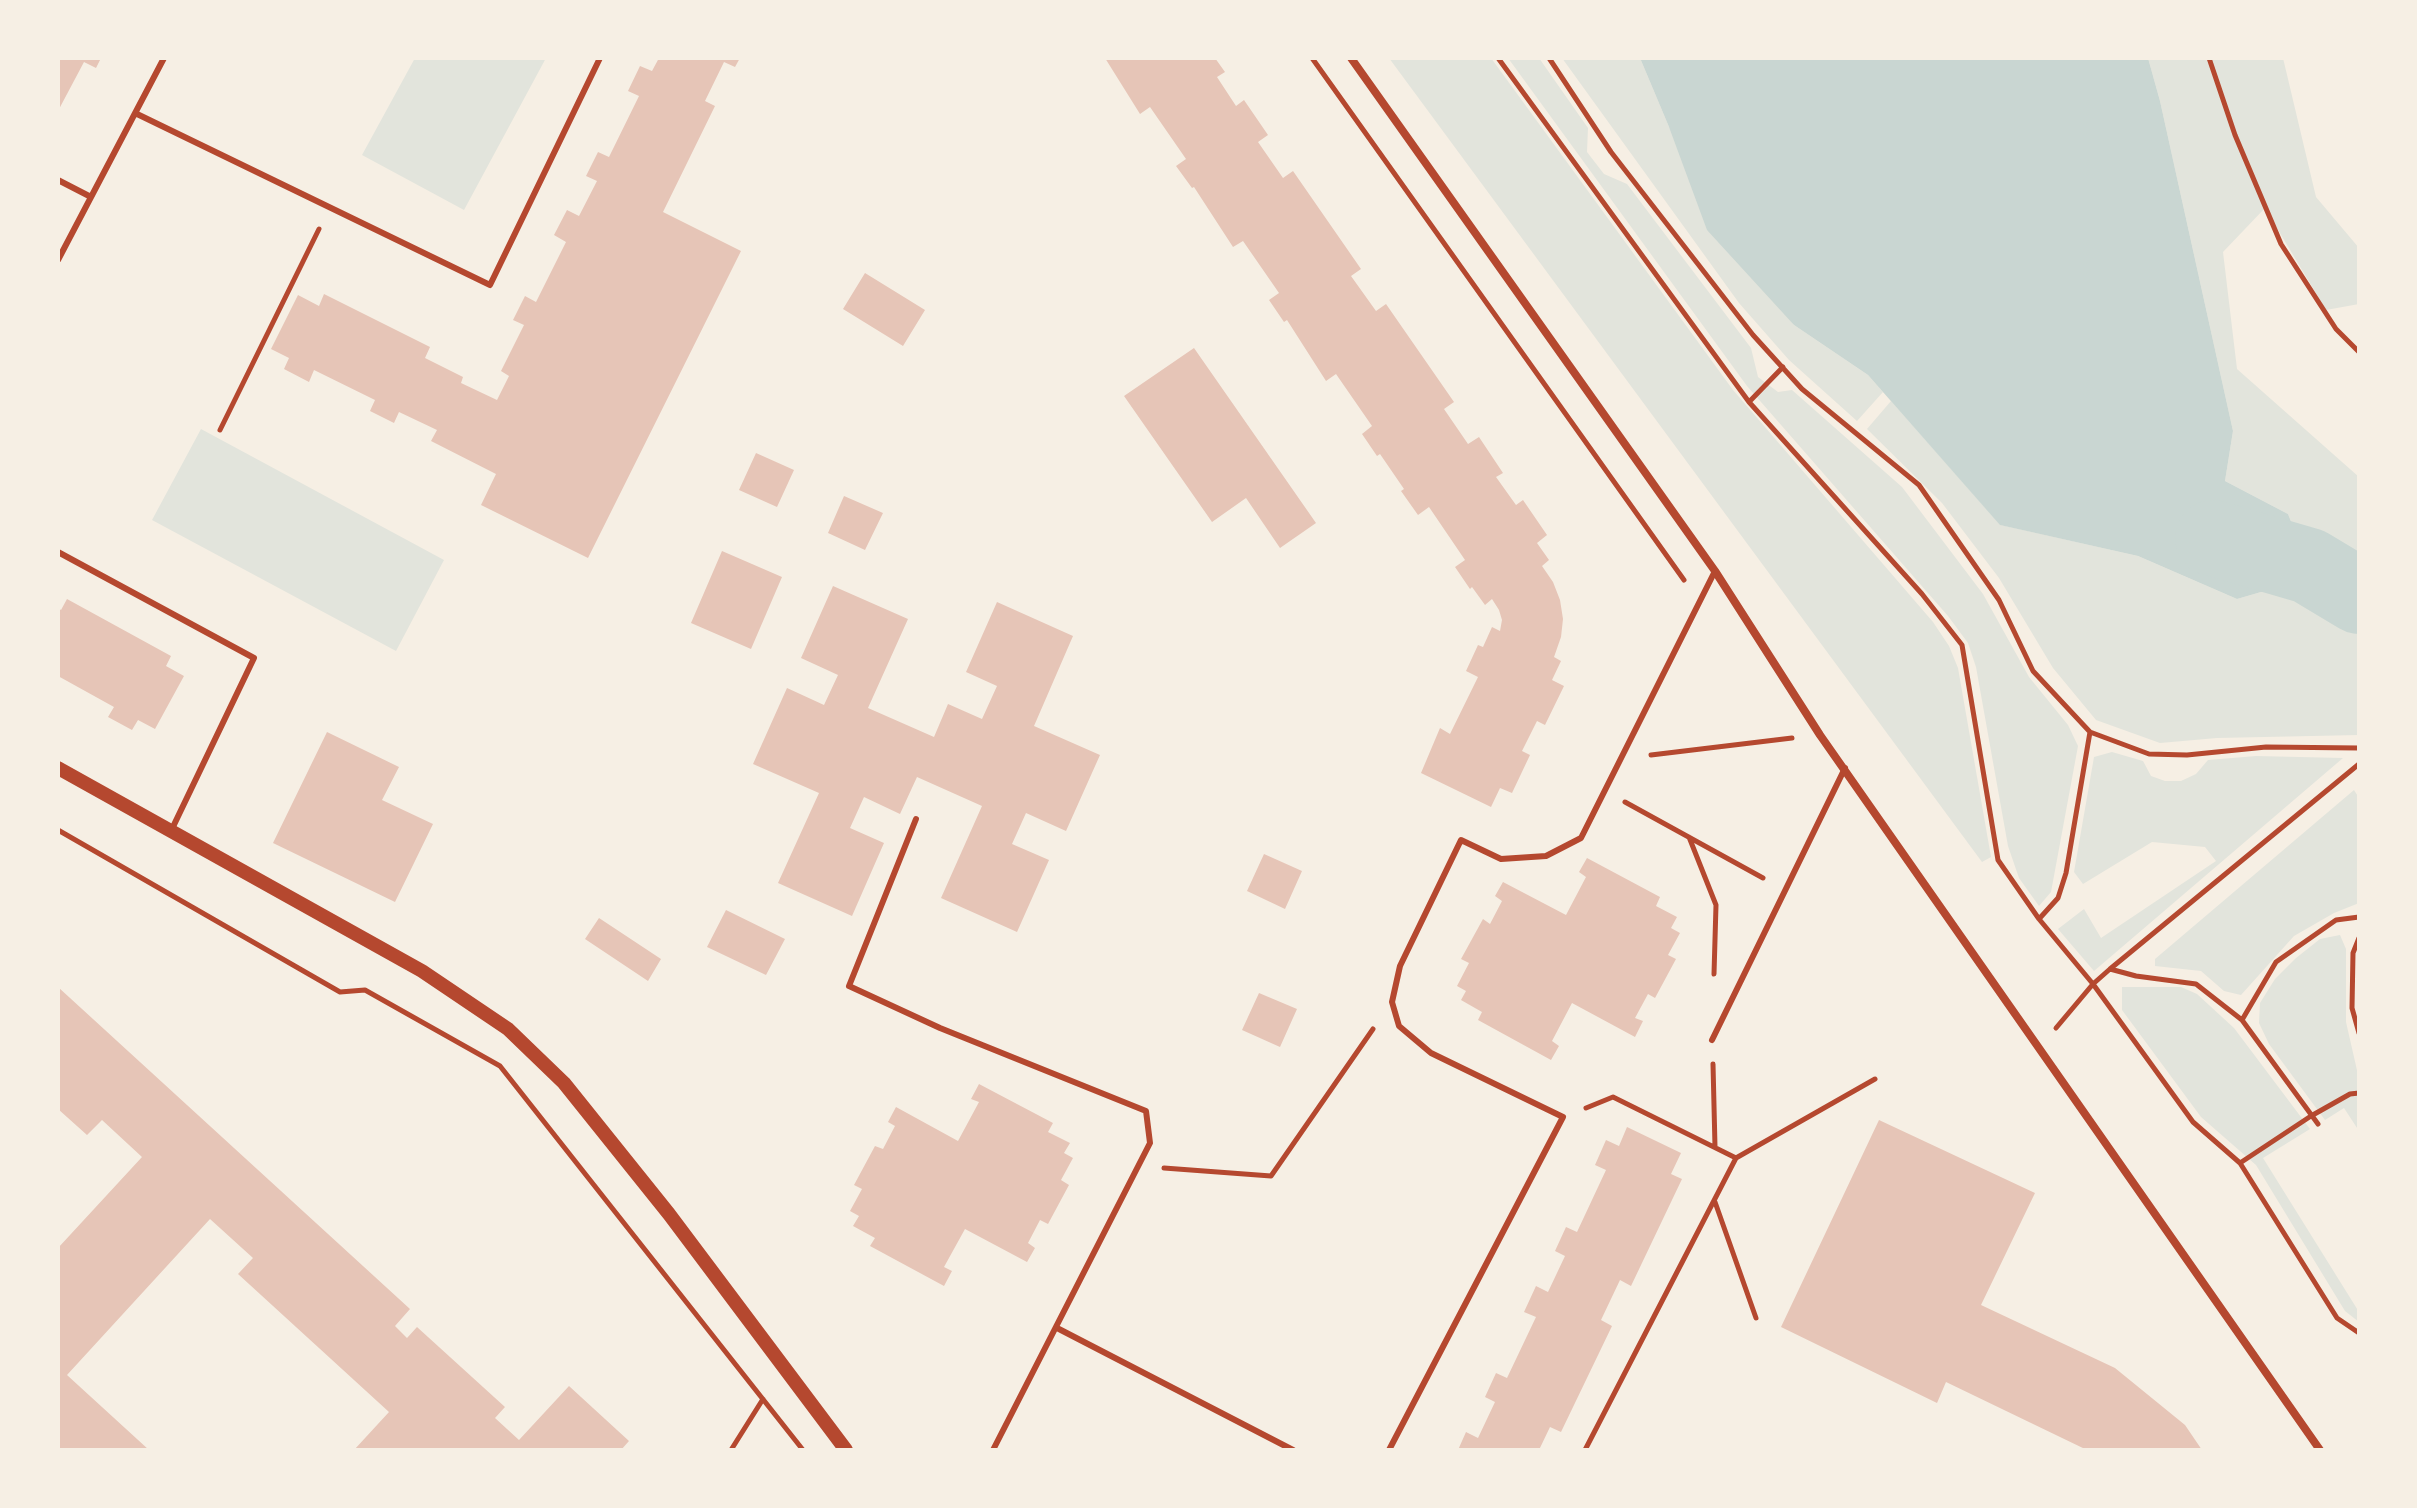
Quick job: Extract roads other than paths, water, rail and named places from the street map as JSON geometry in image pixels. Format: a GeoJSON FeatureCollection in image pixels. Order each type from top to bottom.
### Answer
{"type":"FeatureCollection","features":[{"type":"Feature","properties":{"kind":"street"},"geometry":{"type":"LineString","coordinates":[[1351,58],[1715,571],[1820,735],[2320,1450]]}},
{"type":"Feature","properties":{"kind":"street"},"geometry":{"type":"LineString","coordinates":[[58,768],[422,971],[508,1029],[564,1083],[669,1214],[846,1450]]}},
{"type":"Feature","properties":{"kind":"lane"},"geometry":{"type":"LineString","coordinates":[[58,260],[164,58]]}},
{"type":"Feature","properties":{"kind":"lane"},"geometry":{"type":"LineString","coordinates":[[135,113],[490,285],[600,58]]}},
{"type":"Feature","properties":{"kind":"lane"},"geometry":{"type":"LineString","coordinates":[[58,180],[91,197]]}},
{"type":"Feature","properties":{"kind":"lane"},"geometry":{"type":"LineString","coordinates":[[58,552],[254,658],[171,831]]}},
{"type":"Feature","properties":{"kind":"lane"},"geometry":{"type":"LineString","coordinates":[[1389,1450],[1563,1117],[1431,1053],[1399,1026],[1392,1002],[1400,966],[1461,840],[1501,859],[1546,856],[1581,838],[1715,571]]}},
{"type":"Feature","properties":{"kind":"lane"},"geometry":{"type":"LineString","coordinates":[[1712,1040],[1845,768]]}},
{"type":"Feature","properties":{"kind":"lane"},"geometry":{"type":"LineString","coordinates":[[916,819],[849,986],[940,1028],[1146,1111],[1150,1143],[993,1450]]}},
{"type":"Feature","properties":{"kind":"lane"},"geometry":{"type":"LineString","coordinates":[[1057,1328],[1293,1450]]}},
{"type":"Feature","properties":{"kind":"waterway"},"geometry":{"type":"LineString","coordinates":[[2213,538],[2309,566],[2359,596]]}}]}
